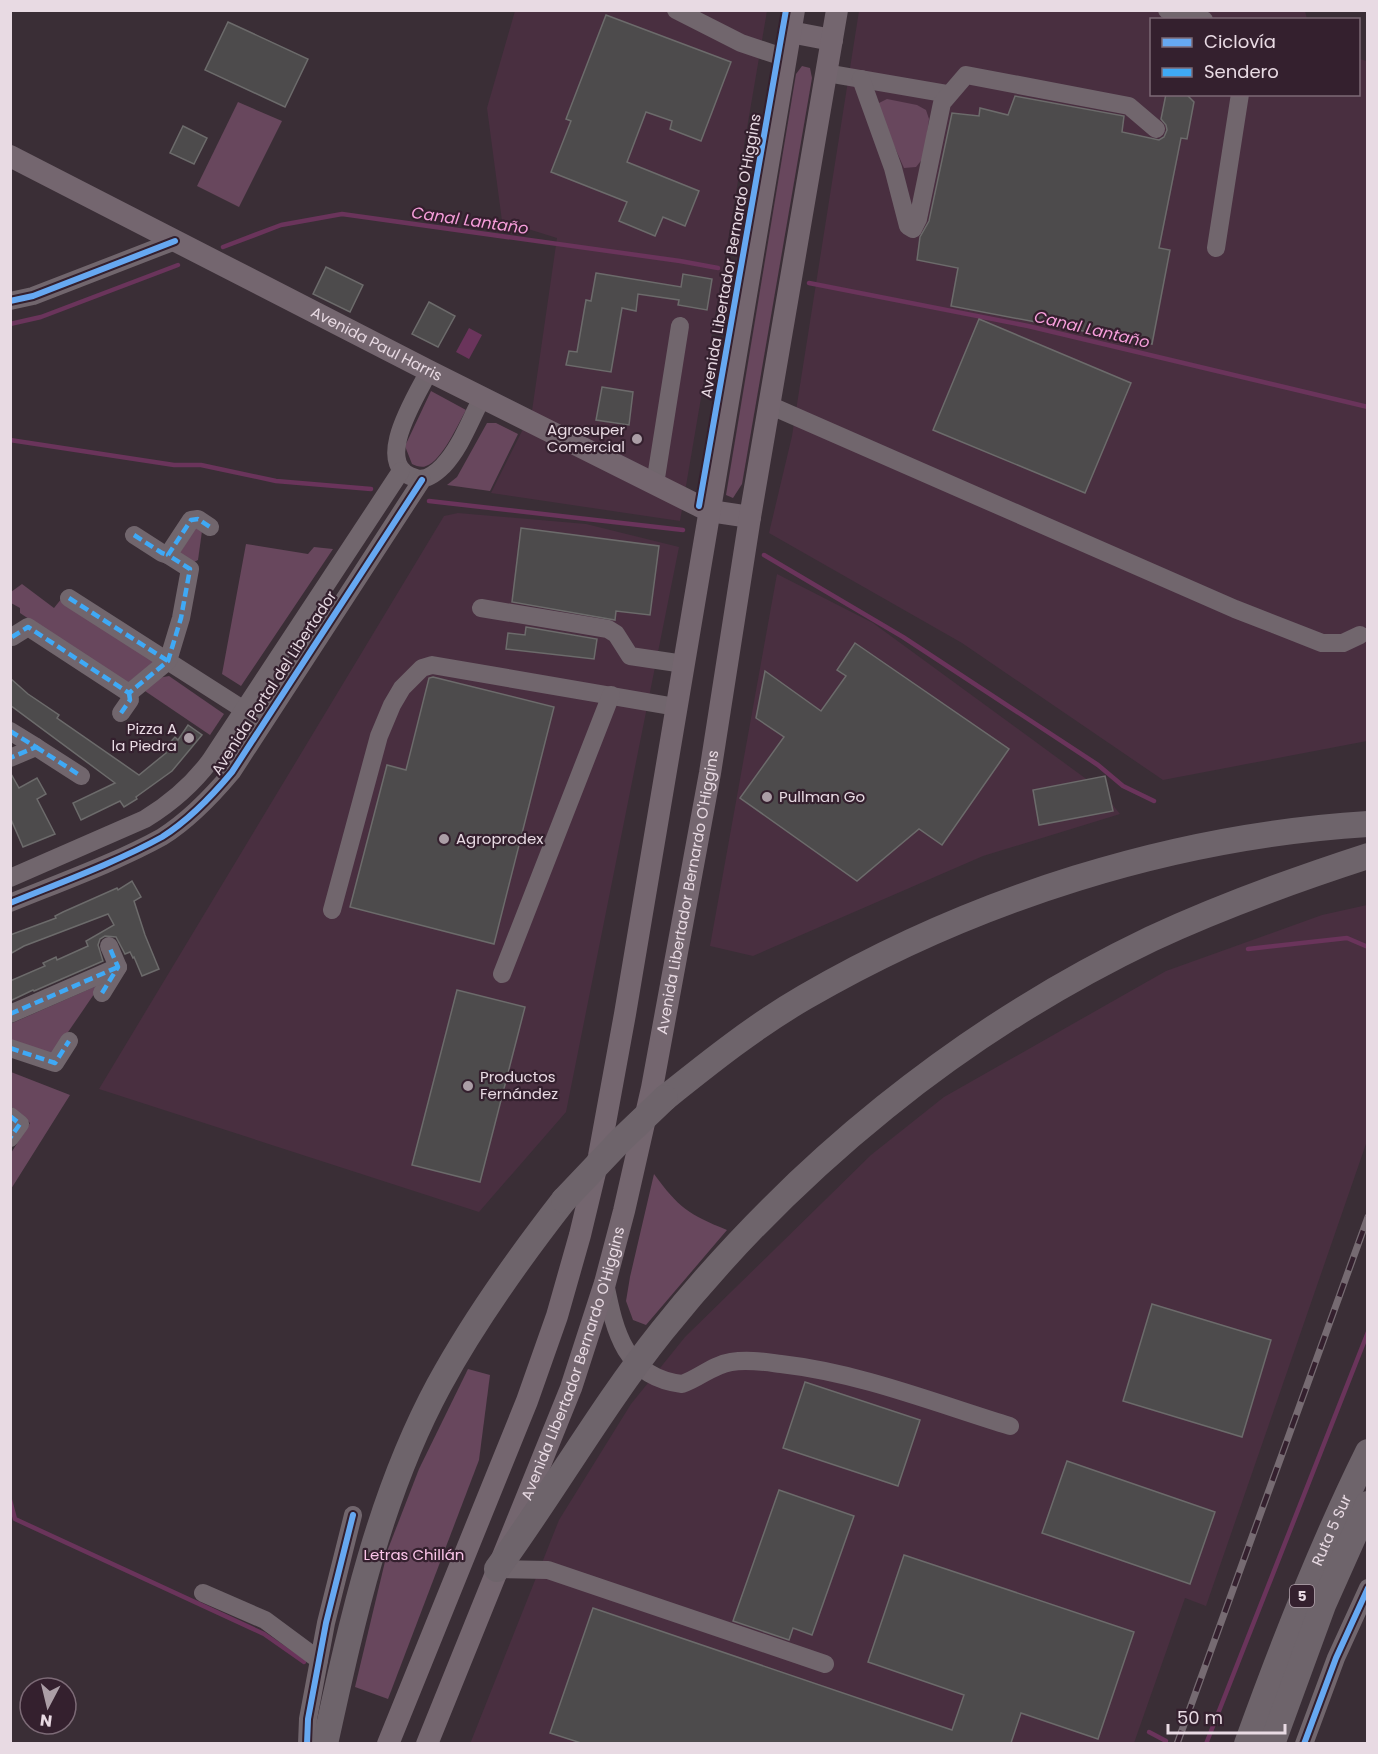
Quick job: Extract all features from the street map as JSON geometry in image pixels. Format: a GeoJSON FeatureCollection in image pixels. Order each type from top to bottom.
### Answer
{"type":"FeatureCollection","features":[{"type":"Feature","properties":{"kind":"highway"},"geometry":{"type":"LineString","coordinates":[[325,1743],[367,1569],[389,1500],[439,1386],[481,1315],[564,1200],[665,1098],[730,1047],[803,998],[854,970],[1002,904],[1094,873],[1192,847],[1287,831],[1368,824]]}},
{"type":"Feature","properties":{"kind":"highway"},"geometry":{"type":"LineString","coordinates":[[497,1569],[535,1518],[576,1451],[636,1365],[714,1269],[787,1193],[870,1119],[951,1057],[1069,982],[1151,939],[1251,896],[1368,856]]}},
{"type":"Feature","properties":{"kind":"highway","name":"Ruta 5 Sur"},"geometry":{"type":"LineString","coordinates":[[1247,1743],[1307,1584],[1368,1452]]}},
{"type":"Feature","properties":{"kind":"highway","name":"Ruta 5 Sur"},"geometry":{"type":"LineString","coordinates":[[1272,1743],[1323,1605],[1368,1504]]}},
{"type":"Feature","properties":{"kind":"main road","name":"Avenida Libertador Bernardo O'Higgins"},"geometry":{"type":"LineString","coordinates":[[427,1743],[571,1388],[605,1284],[652,1088],[718,726],[750,517],[837,10]]}},
{"type":"Feature","properties":{"kind":"main road","name":"Avenida Libertador Bernardo O'Higgins"},"geometry":{"type":"LineString","coordinates":[[388,1743],[545,1352],[567,1284],[601,1146],[792,21]]}},
{"type":"Feature","properties":{"kind":"main road"},"geometry":{"type":"LineString","coordinates":[[792,21],[832,40]]}},
{"type":"Feature","properties":{"kind":"main road","name":"Avenida Paul Harris"},"geometry":{"type":"LineString","coordinates":[[10,156],[482,398],[710,511],[750,517]]}},
{"type":"Feature","properties":{"kind":"street"},"geometry":{"type":"LineString","coordinates":[[676,10],[741,43],[786,58]]}},
{"type":"Feature","properties":{"kind":"street"},"geometry":{"type":"LineString","coordinates":[[1167,10],[1197,18]]}},
{"type":"Feature","properties":{"kind":"street"},"geometry":{"type":"LineString","coordinates":[[826,73],[948,94]]}},
{"type":"Feature","properties":{"kind":"street"},"geometry":{"type":"LineString","coordinates":[[861,79],[893,168],[908,226],[913,229],[918,219],[942,103],[966,75],[1129,106],[1156,129]]}},
{"type":"Feature","properties":{"kind":"street"},"geometry":{"type":"LineString","coordinates":[[1216,248],[1240,96]]}},
{"type":"Feature","properties":{"kind":"street"},"geometry":{"type":"LineString","coordinates":[[10,301],[33,296],[175,241]]}},
{"type":"Feature","properties":{"kind":"street"},"geometry":{"type":"LineString","coordinates":[[655,484],[680,326]]}},
{"type":"Feature","properties":{"kind":"street"},"geometry":{"type":"LineString","coordinates":[[422,480],[410,477],[401,471],[396,460],[400,427],[429,371]]}},
{"type":"Feature","properties":{"kind":"street","name":"Avenida Portal del Libertador"},"geometry":{"type":"LineString","coordinates":[[16,900],[124,855],[162,836],[180,824],[218,789],[232,772],[422,480],[434,474],[452,454],[482,398]]}},
{"type":"Feature","properties":{"kind":"street"},"geometry":{"type":"LineString","coordinates":[[769,405],[1235,609],[1303,636],[1322,643],[1336,644],[1352,640],[1360,635]]}},
{"type":"Feature","properties":{"kind":"street","name":"Avenida Portal del Libertador"},"geometry":{"type":"LineString","coordinates":[[11,875],[145,819],[178,796],[202,772],[401,471]]}},
{"type":"Feature","properties":{"kind":"street"},"geometry":{"type":"LineString","coordinates":[[168,555],[191,520],[198,519],[210,527]]}},
{"type":"Feature","properties":{"kind":"street"},"geometry":{"type":"LineString","coordinates":[[129,693],[168,662],[181,618],[190,570],[134,535]]}},
{"type":"Feature","properties":{"kind":"street"},"geometry":{"type":"LineString","coordinates":[[69,598],[264,723]]}},
{"type":"Feature","properties":{"kind":"street"},"geometry":{"type":"LineString","coordinates":[[481,608],[608,629],[616,634],[630,656],[684,664]]}},
{"type":"Feature","properties":{"kind":"street"},"geometry":{"type":"LineString","coordinates":[[12,637],[28,627],[129,693],[130,700],[121,713]]}},
{"type":"Feature","properties":{"kind":"street"},"geometry":{"type":"LineString","coordinates":[[333,910],[380,736],[392,705],[402,688],[422,668],[432,665],[676,707]]}},
{"type":"Feature","properties":{"kind":"street"},"geometry":{"type":"LineString","coordinates":[[502,974],[611,695]]}},
{"type":"Feature","properties":{"kind":"street"},"geometry":{"type":"LineString","coordinates":[[10,731],[81,776]]}},
{"type":"Feature","properties":{"kind":"street"},"geometry":{"type":"LineString","coordinates":[[10,758],[36,747]]}},
{"type":"Feature","properties":{"kind":"street"},"geometry":{"type":"LineString","coordinates":[[11,875],[16,900]]}},
{"type":"Feature","properties":{"kind":"street"},"geometry":{"type":"LineString","coordinates":[[109,946],[118,967]]}},
{"type":"Feature","properties":{"kind":"street"},"geometry":{"type":"LineString","coordinates":[[102,993],[118,967]]}},
{"type":"Feature","properties":{"kind":"street"},"geometry":{"type":"LineString","coordinates":[[10,1014],[118,967]]}},
{"type":"Feature","properties":{"kind":"street"},"geometry":{"type":"LineString","coordinates":[[10,1047],[55,1063],[69,1041]]}},
{"type":"Feature","properties":{"kind":"street"},"geometry":{"type":"LineString","coordinates":[[10,1116],[20,1124],[10,1138]]}},
{"type":"Feature","properties":{"kind":"street"},"geometry":{"type":"LineString","coordinates":[[605,1284],[617,1332],[636,1365],[656,1378],[682,1384],[717,1365],[733,1361],[816,1368],[846,1375],[1010,1426]]}},
{"type":"Feature","properties":{"kind":"street"},"geometry":{"type":"LineString","coordinates":[[307,1743],[308,1719],[333,1587],[352,1515]]}},
{"type":"Feature","properties":{"kind":"street"},"geometry":{"type":"LineString","coordinates":[[497,1569],[548,1570],[825,1664]]}},
{"type":"Feature","properties":{"kind":"street"},"geometry":{"type":"LineString","coordinates":[[1304,1743],[1336,1658],[1368,1588]]}},
{"type":"Feature","properties":{"kind":"street"},"geometry":{"type":"LineString","coordinates":[[203,1593],[265,1620],[319,1660]]}},
{"type":"Feature","properties":{"kind":"shaded area"},"geometry":{"type":"Polygon","coordinates":[[[515,11],[767,11],[680,521],[491,493],[532,411],[557,238],[502,221],[487,108],[515,11]]]}},
{"type":"Feature","properties":{"kind":"shaded area"},"geometry":{"type":"Polygon","coordinates":[[[859,11],[1305,11],[1307,18],[1150,18],[1150,96],[1360,96],[1360,59],[1367,61],[1367,741],[1163,780],[962,643],[769,533],[792,436],[859,11]]]}},
{"type":"Feature","properties":{"kind":"shaded area"},"geometry":{"type":"Polygon","coordinates":[[[469,328],[482,335],[469,359],[456,352],[469,328]]]}},
{"type":"Feature","properties":{"kind":"shaded area"},"geometry":{"type":"Polygon","coordinates":[[[458,513],[586,524],[679,547],[566,1112],[479,1212],[99,1089],[444,516],[458,513]]]}},
{"type":"Feature","properties":{"kind":"shaded area"},"geometry":{"type":"Polygon","coordinates":[[[777,574],[873,623],[1100,789],[1120,814],[983,856],[753,956],[710,946],[777,574]]]}},
{"type":"Feature","properties":{"kind":"shaded area"},"geometry":{"type":"Polygon","coordinates":[[[1367,905],[1367,1141],[1206,1606],[1185,1598],[1134,1743],[470,1744],[559,1520],[631,1404],[685,1337],[871,1155],[944,1097],[1166,971],[1322,915],[1367,905]]]}},
{"type":"Feature","properties":{"kind":"green space"},"geometry":{"type":"Polygon","coordinates":[[[802,66],[810,68],[812,78],[742,484],[733,498],[726,495],[796,74],[802,66]]]}},
{"type":"Feature","properties":{"kind":"green space"},"geometry":{"type":"Polygon","coordinates":[[[887,99],[917,105],[926,110],[929,119],[924,157],[916,167],[904,168],[879,112],[879,103],[887,99]]]}},
{"type":"Feature","properties":{"kind":"green space"},"geometry":{"type":"Polygon","coordinates":[[[238,102],[282,121],[239,207],[197,186],[238,102]]]}},
{"type":"Feature","properties":{"kind":"green space"},"geometry":{"type":"Polygon","coordinates":[[[431,391],[466,410],[438,457],[432,463],[421,467],[412,464],[405,446],[431,391]]]}},
{"type":"Feature","properties":{"kind":"green space"},"geometry":{"type":"Polygon","coordinates":[[[487,423],[496,423],[518,434],[490,491],[447,485],[457,477],[487,423]]]}},
{"type":"Feature","properties":{"kind":"green space"},"geometry":{"type":"Polygon","coordinates":[[[196,527],[202,531],[198,560],[192,563],[179,554],[196,527]]]}},
{"type":"Feature","properties":{"kind":"green space"},"geometry":{"type":"Polygon","coordinates":[[[246,544],[308,554],[314,547],[333,549],[241,686],[222,674],[246,544]]]}},
{"type":"Feature","properties":{"kind":"green space"},"geometry":{"type":"Polygon","coordinates":[[[22,584],[54,608],[62,598],[154,662],[126,684],[20,613],[20,608],[11,603],[11,592],[22,584]]]}},
{"type":"Feature","properties":{"kind":"green space"},"geometry":{"type":"Polygon","coordinates":[[[169,676],[224,714],[210,735],[145,691],[158,678],[169,676]]]}},
{"type":"Feature","properties":{"kind":"green space"},"geometry":{"type":"Polygon","coordinates":[[[101,984],[53,1054],[11,1041],[10,1024],[101,984]]]}},
{"type":"Feature","properties":{"kind":"green space"},"geometry":{"type":"Polygon","coordinates":[[[11,1072],[70,1095],[11,1189],[11,1153],[30,1123],[11,1106],[11,1072]]]}},
{"type":"Feature","properties":{"kind":"green space"},"geometry":{"type":"Polygon","coordinates":[[[654,1174],[670,1195],[685,1209],[727,1230],[646,1325],[633,1320],[626,1301],[654,1174]]]}},
{"type":"Feature","properties":{"kind":"green space","name":"Letras Chillán"},"geometry":{"type":"Polygon","coordinates":[[[468,1369],[490,1375],[479,1460],[388,1699],[355,1687],[388,1549],[419,1469],[468,1369]]]}},
{"type":"Feature","properties":{"kind":"building"},"geometry":{"type":"Polygon","coordinates":[[[606,15],[731,62],[701,141],[670,129],[672,121],[646,112],[627,162],[699,191],[685,226],[663,217],[655,236],[619,221],[627,202],[551,172],[571,121],[566,119],[606,15]]]}},
{"type":"Feature","properties":{"kind":"building"},"geometry":{"type":"Polygon","coordinates":[[[228,22],[308,59],[285,107],[205,70],[228,22]]]}},
{"type":"Feature","properties":{"kind":"building"},"geometry":{"type":"Polygon","coordinates":[[[1015,96],[1124,116],[1122,132],[1159,140],[1164,137],[1167,130],[1161,119],[1166,96],[1188,96],[1194,102],[1187,139],[1181,138],[1159,248],[1170,250],[1152,344],[951,306],[958,268],[917,260],[920,237],[929,221],[952,113],[979,116],[980,108],[1008,115],[1015,96]]]}},
{"type":"Feature","properties":{"kind":"building"},"geometry":{"type":"Polygon","coordinates":[[[183,126],[207,138],[194,164],[170,153],[183,126]]]}},
{"type":"Feature","properties":{"kind":"building"},"geometry":{"type":"Polygon","coordinates":[[[326,267],[363,285],[350,312],[313,294],[326,267]]]}},
{"type":"Feature","properties":{"kind":"building"},"geometry":{"type":"Polygon","coordinates":[[[596,273],[681,287],[683,274],[712,279],[707,310],[678,305],[679,300],[638,294],[636,311],[622,308],[611,372],[566,365],[569,351],[577,352],[586,300],[591,301],[596,273]]]}},
{"type":"Feature","properties":{"kind":"building"},"geometry":{"type":"Polygon","coordinates":[[[429,302],[455,316],[438,347],[412,334],[429,302]]]}},
{"type":"Feature","properties":{"kind":"building"},"geometry":{"type":"Polygon","coordinates":[[[979,319],[1131,383],[1085,493],[933,430],[979,319]]]}},
{"type":"Feature","properties":{"kind":"building"},"geometry":{"type":"Polygon","coordinates":[[[602,387],[633,392],[629,425],[596,420],[602,387]]]}},
{"type":"Feature","properties":{"kind":"building"},"geometry":{"type":"Polygon","coordinates":[[[521,528],[659,546],[650,615],[616,611],[615,620],[512,602],[521,528]]]}},
{"type":"Feature","properties":{"kind":"building"},"geometry":{"type":"Polygon","coordinates":[[[526,627],[597,639],[594,659],[506,649],[508,633],[525,635],[526,627]]]}},
{"type":"Feature","properties":{"kind":"building"},"geometry":{"type":"Polygon","coordinates":[[[855,643],[1009,749],[942,845],[919,829],[857,881],[740,798],[784,737],[756,718],[765,671],[821,711],[846,676],[837,670],[855,643]]]}},
{"type":"Feature","properties":{"kind":"building","name":"Agroprodex"},"geometry":{"type":"Polygon","coordinates":[[[433,677],[554,707],[494,944],[350,907],[387,765],[406,770],[429,678],[433,677]]]}},
{"type":"Feature","properties":{"kind":"building"},"geometry":{"type":"Polygon","coordinates":[[[10,678],[28,694],[59,715],[57,718],[139,775],[166,753],[163,750],[175,737],[178,740],[188,725],[202,735],[172,771],[136,797],[137,799],[124,807],[120,801],[81,820],[73,803],[115,783],[10,705],[10,678]]]}},
{"type":"Feature","properties":{"kind":"building"},"geometry":{"type":"Polygon","coordinates":[[[10,772],[19,788],[37,778],[46,794],[37,799],[55,834],[23,847],[10,817],[10,772]]]}},
{"type":"Feature","properties":{"kind":"building"},"geometry":{"type":"Polygon","coordinates":[[[1105,776],[1113,811],[1039,825],[1033,790],[1105,776]]]}},
{"type":"Feature","properties":{"kind":"building"},"geometry":{"type":"Polygon","coordinates":[[[132,881],[141,897],[134,901],[159,969],[142,976],[130,952],[125,954],[116,937],[105,936],[100,939],[98,945],[103,961],[10,1001],[10,981],[45,966],[43,963],[56,957],[57,960],[88,946],[86,941],[114,925],[108,914],[24,946],[10,954],[10,935],[56,918],[55,916],[63,912],[117,888],[118,890],[132,881]]]}},
{"type":"Feature","properties":{"kind":"building","name":"Productos Fernández"},"geometry":{"type":"Polygon","coordinates":[[[457,990],[525,1007],[480,1182],[412,1165],[457,990]]]}},
{"type":"Feature","properties":{"kind":"building"},"geometry":{"type":"Polygon","coordinates":[[[1152,1304],[1271,1340],[1242,1437],[1123,1401],[1152,1304]]]}},
{"type":"Feature","properties":{"kind":"building"},"geometry":{"type":"Polygon","coordinates":[[[805,1382],[920,1420],[898,1486],[783,1448],[805,1382]]]}},
{"type":"Feature","properties":{"kind":"building"},"geometry":{"type":"Polygon","coordinates":[[[1067,1461],[1215,1512],[1190,1584],[1042,1533],[1067,1461]]]}},
{"type":"Feature","properties":{"kind":"building"},"geometry":{"type":"Polygon","coordinates":[[[779,1490],[854,1516],[812,1635],[793,1628],[789,1640],[733,1621],[779,1490]]]}},
{"type":"Feature","properties":{"kind":"building"},"geometry":{"type":"Polygon","coordinates":[[[904,1555],[1134,1632],[1098,1739],[1021,1713],[1011,1743],[581,1743],[550,1733],[593,1608],[952,1730],[964,1695],[868,1662],[904,1555]]]}},
{"type":"Feature","properties":{"kind":"waterway","name":"Canal Lantaño"},"geometry":{"type":"LineString","coordinates":[[223,247],[281,225],[342,214],[718,268]]}},
{"type":"Feature","properties":{"kind":"waterway","name":"Canal Lantaño"},"geometry":{"type":"LineString","coordinates":[[10,324],[41,317],[178,265]]}},
{"type":"Feature","properties":{"kind":"waterway","name":"Canal Lantaño"},"geometry":{"type":"LineString","coordinates":[[809,283],[1028,326],[1368,407]]}},
{"type":"Feature","properties":{"kind":"waterway"},"geometry":{"type":"LineString","coordinates":[[10,440],[174,465],[201,465],[276,481],[371,489]]}},
{"type":"Feature","properties":{"kind":"waterway"},"geometry":{"type":"LineString","coordinates":[[429,501],[683,530]]}},
{"type":"Feature","properties":{"kind":"waterway"},"geometry":{"type":"LineString","coordinates":[[764,555],[903,637],[1098,765],[1123,786],[1154,801]]}},
{"type":"Feature","properties":{"kind":"waterway"},"geometry":{"type":"LineString","coordinates":[[1248,949],[1347,938],[1368,947]]}},
{"type":"Feature","properties":{"kind":"waterway"},"geometry":{"type":"LineString","coordinates":[[1206,1744],[1368,1332]]}},
{"type":"Feature","properties":{"kind":"waterway"},"geometry":{"type":"LineString","coordinates":[[10,1500],[15,1519],[264,1634],[304,1662]]}},
{"type":"Feature","properties":{"kind":"waterway"},"geometry":{"type":"LineString","coordinates":[[1149,1732],[1166,1741]]}},
{"type":"Feature","properties":{"kind":"railway"},"geometry":{"type":"LineString","coordinates":[[1177,1744],[1368,1217]]}},
{"type":"Feature","properties":{"kind":"marked path"},"geometry":{"type":"LineString","coordinates":[[12,637],[28,627],[129,693],[168,661],[181,618],[190,569],[168,555],[191,520],[198,519],[210,527]]}},
{"type":"Feature","properties":{"kind":"marked path"},"geometry":{"type":"LineString","coordinates":[[134,535],[168,555]]}},
{"type":"Feature","properties":{"kind":"marked path"},"geometry":{"type":"LineString","coordinates":[[69,598],[168,661]]}},
{"type":"Feature","properties":{"kind":"marked path"},"geometry":{"type":"LineString","coordinates":[[121,713],[130,700],[129,693]]}},
{"type":"Feature","properties":{"kind":"marked path"},"geometry":{"type":"LineString","coordinates":[[10,731],[36,747],[10,758]]}},
{"type":"Feature","properties":{"kind":"marked path"},"geometry":{"type":"LineString","coordinates":[[36,747],[81,776]]}},
{"type":"Feature","properties":{"kind":"marked path"},"geometry":{"type":"LineString","coordinates":[[102,993],[118,967],[109,946]]}},
{"type":"Feature","properties":{"kind":"marked path"},"geometry":{"type":"LineString","coordinates":[[10,1014],[118,967]]}},
{"type":"Feature","properties":{"kind":"marked path"},"geometry":{"type":"LineString","coordinates":[[10,1048],[55,1063],[69,1041]]}},
{"type":"Feature","properties":{"kind":"marked path"},"geometry":{"type":"LineString","coordinates":[[10,1116],[20,1124],[10,1138]]}},
{"type":"Feature","properties":{"kind":"cycle path"},"geometry":{"type":"LineString","coordinates":[[699,506],[786,10]]}},
{"type":"Feature","properties":{"kind":"cycle path"},"geometry":{"type":"LineString","coordinates":[[10,301],[33,296],[175,241]]}},
{"type":"Feature","properties":{"kind":"cycle path"},"geometry":{"type":"LineString","coordinates":[[10,903],[145,846],[172,830],[208,799],[232,772],[422,480]]}},
{"type":"Feature","properties":{"kind":"cycle path"},"geometry":{"type":"LineString","coordinates":[[307,1744],[308,1719],[326,1623],[353,1515]]}},
{"type":"Feature","properties":{"kind":"cycle path"},"geometry":{"type":"LineString","coordinates":[[1304,1744],[1336,1658],[1368,1588]]}},
{"type":"Feature","properties":{"kind":"place","name":"Agrosuper Comercial"},"geometry":{"type":"Point","coordinates":[637,439]}},
{"type":"Feature","properties":{"kind":"place","name":"Pizza A la Piedra"},"geometry":{"type":"Point","coordinates":[189,738]}},
{"type":"Feature","properties":{"kind":"place","name":"Pullman Go"},"geometry":{"type":"Point","coordinates":[767,797]}},
{"type":"Feature","properties":{"kind":"place","name":"Agroprodex"},"geometry":{"type":"Point","coordinates":[444,839]}},
{"type":"Feature","properties":{"kind":"place","name":"Productos Fernández"},"geometry":{"type":"Point","coordinates":[468,1086]}}]}
